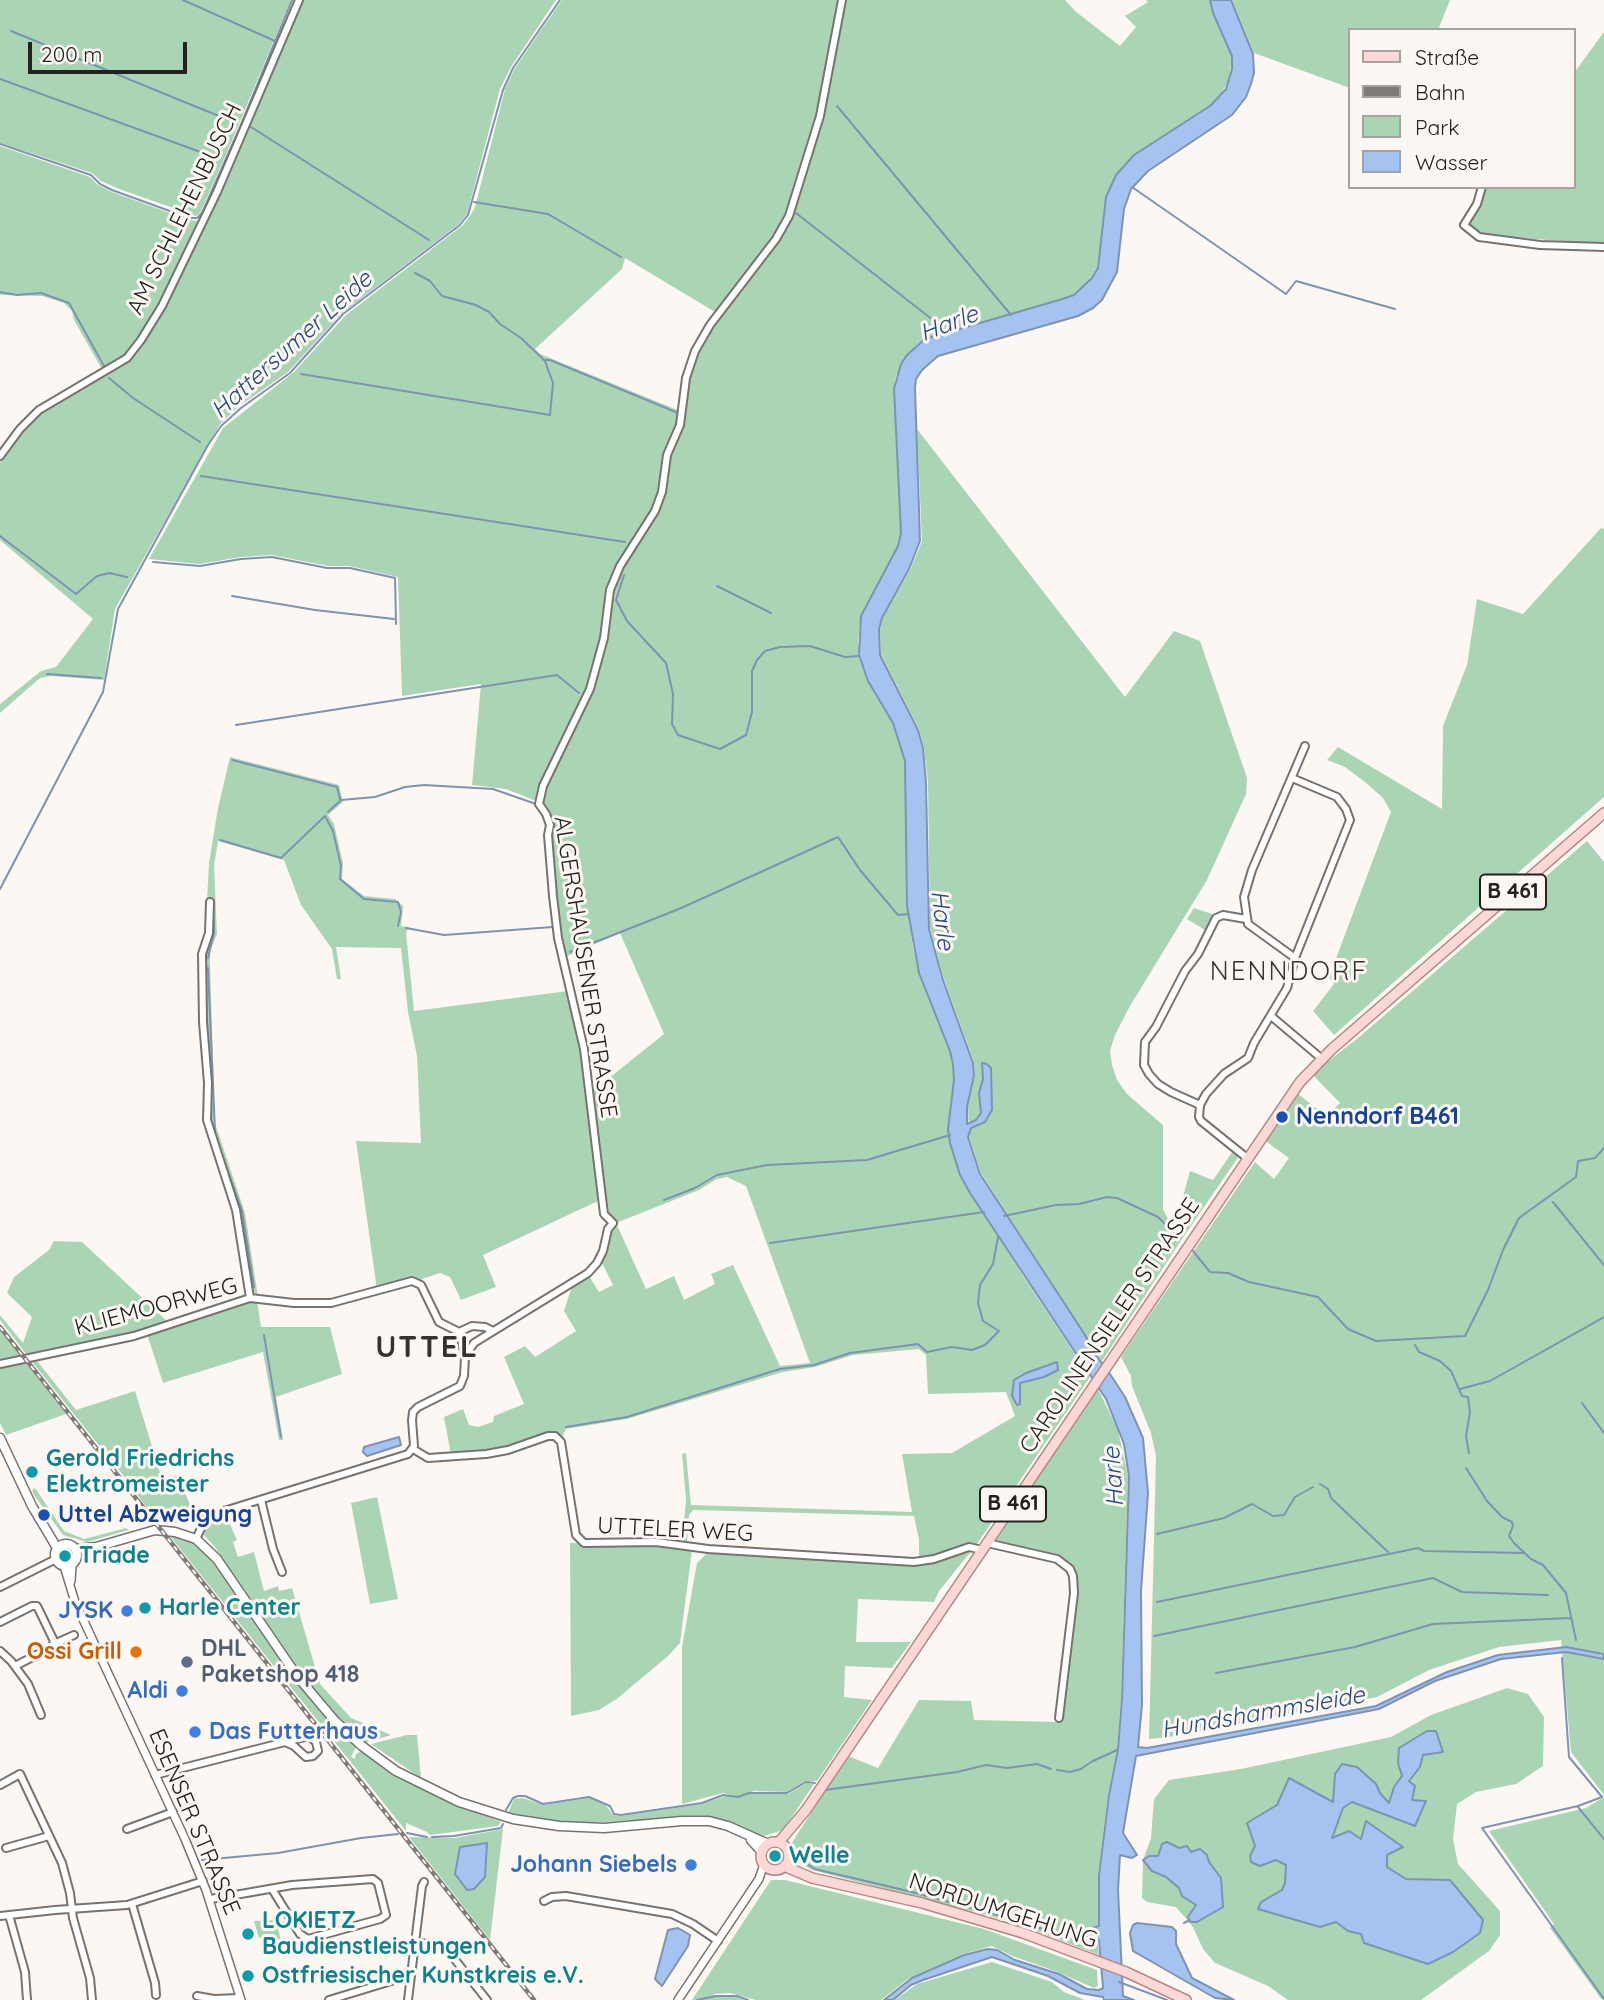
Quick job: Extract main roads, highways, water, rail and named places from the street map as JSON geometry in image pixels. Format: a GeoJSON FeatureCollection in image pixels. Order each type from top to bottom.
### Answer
{"type":"FeatureCollection","features":[{"type":"Feature","properties":{"kind":"main road","name":"CAROLINENSIELER STRASSE"},"geometry":{"type":"LineString","coordinates":[[782,1845],[1293,1091],[1322,1059],[1604,813]]}},
{"type":"Feature","properties":{"kind":"main road"},"geometry":{"type":"LineString","coordinates":[[0,1438],[32,1506],[60,1546]]}},
{"type":"Feature","properties":{"kind":"main road"},"geometry":{"type":"LineString","coordinates":[[60,1546],[56,1559],[68,1565],[77,1552],[155,1530],[175,1532],[196,1539],[217,1559],[291,1668],[321,1706],[362,1746],[419,1784],[474,1808],[537,1823],[604,1828],[709,1821],[728,1826],[765,1848],[782,1845],[789,1853],[786,1863],[778,1869],[767,1866],[765,1848]]}},
{"type":"Feature","properties":{"kind":"main road"},"geometry":{"type":"LineString","coordinates":[[60,1546],[70,1544],[77,1552]]}},
{"type":"Feature","properties":{"kind":"main road","name":"NORDUMGEHUNG"},"geometry":{"type":"LineString","coordinates":[[786,1863],[804,1874],[990,1923],[1126,1972],[1186,2000]]}},
{"type":"Feature","properties":{"kind":"water"},"geometry":{"type":"Polygon","coordinates":[[[1210,0],[1231,0],[1253,54],[1254,73],[1251,84],[1246,97],[1232,115],[1148,171],[1131,189],[1124,209],[1117,272],[1102,300],[1078,316],[938,356],[916,379],[920,541],[909,569],[882,618],[879,629],[880,655],[918,730],[923,748],[929,929],[943,980],[973,1063],[974,1076],[967,1107],[967,1124],[976,1120],[981,1113],[979,1093],[983,1079],[982,1063],[991,1068],[992,1110],[985,1122],[971,1128],[968,1137],[980,1174],[1125,1397],[1143,1438],[1148,1493],[1141,1591],[1142,1705],[1138,1747],[1147,1748],[1376,1706],[1447,1672],[1498,1655],[1566,1647],[1604,1654],[1604,1659],[1566,1652],[1501,1659],[1435,1681],[1379,1709],[1136,1756],[1123,1833],[1137,1855],[1132,1858],[1120,1855],[1118,1890],[1123,1996],[1134,2000],[1104,2000],[1103,1997],[1080,1993],[1048,1976],[992,1957],[923,1980],[911,1985],[893,2000],[884,2000],[912,1978],[964,1955],[988,1949],[1059,1974],[1087,1989],[1103,1988],[1099,1940],[1073,1934],[1099,1926],[1099,1875],[1118,1749],[1122,1698],[1129,1477],[1124,1444],[1106,1399],[970,1193],[960,1175],[950,1143],[948,1129],[954,1080],[953,1065],[919,973],[907,906],[905,761],[893,723],[868,681],[859,655],[861,616],[898,546],[901,533],[894,389],[901,364],[925,339],[1074,295],[1092,278],[1098,268],[1106,197],[1116,175],[1134,155],[1210,106],[1226,89],[1232,69],[1232,56],[1210,0]]]}},
{"type":"Feature","properties":{"kind":"water"},"geometry":{"type":"Polygon","coordinates":[[[1057,1362],[1058,1370],[1020,1383],[1020,1404],[1017,1405],[1012,1396],[1014,1380],[1057,1362]]]}},
{"type":"Feature","properties":{"kind":"water"},"geometry":{"type":"Polygon","coordinates":[[[399,1437],[401,1445],[367,1456],[363,1452],[364,1447],[399,1437]]]}},
{"type":"Feature","properties":{"kind":"water"},"geometry":{"type":"Polygon","coordinates":[[[1427,1731],[1436,1731],[1443,1752],[1423,1755],[1420,1767],[1409,1781],[1415,1786],[1412,1800],[1426,1801],[1415,1826],[1352,1802],[1343,1808],[1332,1838],[1349,1831],[1361,1839],[1366,1821],[1403,1847],[1387,1855],[1387,1867],[1406,1879],[1450,1880],[1483,1920],[1480,1933],[1453,1952],[1428,1964],[1364,1943],[1361,1934],[1348,1931],[1336,1922],[1320,1927],[1258,1909],[1261,1902],[1282,1890],[1286,1865],[1276,1860],[1260,1866],[1251,1862],[1250,1856],[1255,1846],[1247,1823],[1277,1805],[1289,1778],[1333,1802],[1335,1774],[1342,1764],[1357,1767],[1376,1784],[1389,1803],[1394,1787],[1402,1776],[1398,1763],[1399,1748],[1427,1731]]]}},
{"type":"Feature","properties":{"kind":"water"},"geometry":{"type":"Polygon","coordinates":[[[1167,1842],[1179,1848],[1187,1846],[1191,1852],[1200,1849],[1207,1855],[1221,1878],[1223,1907],[1197,1922],[1190,1922],[1188,1917],[1196,1905],[1182,1896],[1179,1888],[1166,1877],[1152,1871],[1143,1860],[1149,1856],[1158,1856],[1162,1844],[1167,1842]]]}},
{"type":"Feature","properties":{"kind":"water"},"geometry":{"type":"Polygon","coordinates":[[[487,1843],[485,1877],[474,1889],[467,1890],[455,1874],[460,1847],[487,1843]]]}},
{"type":"Feature","properties":{"kind":"water"},"geometry":{"type":"Polygon","coordinates":[[[1137,1923],[1172,1927],[1176,1931],[1176,1944],[1192,1978],[1234,2000],[1215,1998],[1133,1951],[1130,1933],[1133,1925],[1137,1923]]]}},
{"type":"Feature","properties":{"kind":"water"},"geometry":{"type":"Polygon","coordinates":[[[678,1928],[690,1935],[688,1946],[662,1986],[655,1979],[668,1930],[678,1928]]]}},
{"type":"Feature","properties":{"kind":"waterway"},"geometry":{"type":"LineString","coordinates":[[183,0],[275,41]]}},
{"type":"Feature","properties":{"kind":"waterway"},"geometry":{"type":"LineString","coordinates":[[0,144],[91,175],[112,190],[189,218],[197,218],[202,213],[240,127],[292,0]]}},
{"type":"Feature","properties":{"kind":"waterway","name":"Hattersumer Leide"},"geometry":{"type":"LineString","coordinates":[[0,889],[103,692],[118,609],[208,445],[221,426],[241,408],[290,373],[343,314],[460,225],[468,215],[503,90],[513,68],[560,0]]}},
{"type":"Feature","properties":{"kind":"waterway"},"geometry":{"type":"LineString","coordinates":[[11,31],[231,121]]}},
{"type":"Feature","properties":{"kind":"waterway"},"geometry":{"type":"LineString","coordinates":[[0,79],[217,158]]}},
{"type":"Feature","properties":{"kind":"waterway"},"geometry":{"type":"LineString","coordinates":[[837,106],[1011,315]]}},
{"type":"Feature","properties":{"kind":"waterway"},"geometry":{"type":"LineString","coordinates":[[251,127],[429,240]]}},
{"type":"Feature","properties":{"kind":"waterway"},"geometry":{"type":"LineString","coordinates":[[1132,187],[1286,294],[1296,281],[1395,309]]}},
{"type":"Feature","properties":{"kind":"waterway"},"geometry":{"type":"LineString","coordinates":[[474,202],[548,214],[621,257]]}},
{"type":"Feature","properties":{"kind":"waterway","name":"Harle"},"geometry":{"type":"LineString","coordinates":[[796,213],[947,331]]}},
{"type":"Feature","properties":{"kind":"waterway"},"geometry":{"type":"LineString","coordinates":[[301,374],[550,415],[553,383],[545,361],[489,312],[476,305],[442,296],[430,281],[415,273]]}},
{"type":"Feature","properties":{"kind":"waterway"},"geometry":{"type":"LineString","coordinates":[[0,292],[17,295],[41,293],[69,303],[105,368]]}},
{"type":"Feature","properties":{"kind":"waterway"},"geometry":{"type":"LineString","coordinates":[[546,360],[678,413]]}},
{"type":"Feature","properties":{"kind":"waterway"},"geometry":{"type":"LineString","coordinates":[[109,378],[133,398],[200,442]]}},
{"type":"Feature","properties":{"kind":"waterway"},"geometry":{"type":"LineString","coordinates":[[201,476],[625,542]]}},
{"type":"Feature","properties":{"kind":"waterway"},"geometry":{"type":"LineString","coordinates":[[0,536],[76,594],[97,576],[109,573],[127,577]]}},
{"type":"Feature","properties":{"kind":"waterway"},"geometry":{"type":"LineString","coordinates":[[153,562],[200,566],[272,557],[327,568],[350,568],[395,578],[396,624]]}},
{"type":"Feature","properties":{"kind":"waterway"},"geometry":{"type":"LineString","coordinates":[[624,575],[616,600],[627,621],[666,663],[673,694],[672,724],[678,735],[720,749],[746,735],[752,712],[752,671],[765,651],[780,647],[810,646],[845,657],[859,656]]}},
{"type":"Feature","properties":{"kind":"waterway"},"geometry":{"type":"LineString","coordinates":[[717,586],[771,613]]}},
{"type":"Feature","properties":{"kind":"waterway"},"geometry":{"type":"LineString","coordinates":[[232,596],[315,610],[394,619]]}},
{"type":"Feature","properties":{"kind":"waterway"},"geometry":{"type":"LineString","coordinates":[[47,674],[101,678]]}},
{"type":"Feature","properties":{"kind":"waterway"},"geometry":{"type":"LineString","coordinates":[[236,725],[557,675],[579,693]]}},
{"type":"Feature","properties":{"kind":"waterway"},"geometry":{"type":"LineString","coordinates":[[232,760],[337,787],[340,799]]}},
{"type":"Feature","properties":{"kind":"waterway"},"geometry":{"type":"LineString","coordinates":[[328,812],[341,800],[375,797],[405,787],[424,785],[493,789],[536,804]]}},
{"type":"Feature","properties":{"kind":"waterway"},"geometry":{"type":"LineString","coordinates":[[220,840],[281,858],[325,816],[333,831],[341,866],[340,879],[364,899],[398,902],[401,912],[398,926]]}},
{"type":"Feature","properties":{"kind":"waterway"},"geometry":{"type":"LineString","coordinates":[[570,952],[679,909],[838,837],[860,870],[898,915],[908,914]]}},
{"type":"Feature","properties":{"kind":"waterway"},"geometry":{"type":"LineString","coordinates":[[208,958],[214,933],[213,904]]}},
{"type":"Feature","properties":{"kind":"waterway"},"geometry":{"type":"LineString","coordinates":[[406,928],[444,935],[553,927]]}},
{"type":"Feature","properties":{"kind":"waterway"},"geometry":{"type":"LineString","coordinates":[[208,968],[215,1131]]}},
{"type":"Feature","properties":{"kind":"waterway"},"geometry":{"type":"LineString","coordinates":[[664,1200],[695,1188],[717,1175],[767,1165],[867,1160],[950,1135]]}},
{"type":"Feature","properties":{"kind":"waterway"},"geometry":{"type":"LineString","coordinates":[[217,1141],[242,1211],[254,1287]]}},
{"type":"Feature","properties":{"kind":"waterway"},"geometry":{"type":"LineString","coordinates":[[1193,1251],[1210,1272],[1228,1273],[1249,1282],[1318,1297],[1348,1329],[1376,1341],[1465,1336],[1519,1218],[1576,1177],[1578,1161],[1595,1158],[1604,1148]]}},
{"type":"Feature","properties":{"kind":"waterway"},"geometry":{"type":"LineString","coordinates":[[1004,1216],[1056,1205],[1079,1204],[1107,1197],[1117,1198],[1158,1217],[1180,1239]]}},
{"type":"Feature","properties":{"kind":"waterway"},"geometry":{"type":"LineString","coordinates":[[1553,1202],[1604,1265]]}},
{"type":"Feature","properties":{"kind":"waterway"},"geometry":{"type":"LineString","coordinates":[[770,1243],[984,1212]]}},
{"type":"Feature","properties":{"kind":"waterway"},"geometry":{"type":"LineString","coordinates":[[566,1427],[627,1417],[780,1369],[814,1365],[850,1353],[918,1344],[927,1352],[952,1347],[972,1350],[985,1345],[999,1331],[983,1321],[978,1303],[980,1285],[993,1264],[998,1237]]}},
{"type":"Feature","properties":{"kind":"waterway"},"geometry":{"type":"LineString","coordinates":[[1460,1389],[1490,1381],[1604,1317]]}},
{"type":"Feature","properties":{"kind":"waterway"},"geometry":{"type":"LineString","coordinates":[[264,1335],[281,1437]]}},
{"type":"Feature","properties":{"kind":"waterway"},"geometry":{"type":"LineString","coordinates":[[1415,1345],[1419,1352],[1440,1361],[1451,1371],[1462,1396],[1468,1397],[1470,1412],[1466,1436],[1469,1453]]}},
{"type":"Feature","properties":{"kind":"waterway"},"geometry":{"type":"LineString","coordinates":[[1582,1403],[1604,1433]]}},
{"type":"Feature","properties":{"kind":"waterway"},"geometry":{"type":"LineString","coordinates":[[1466,1468],[1487,1501],[1502,1517],[1512,1522],[1509,1536],[1514,1543],[1531,1559],[1543,1565],[1566,1593],[1576,1640]]}},
{"type":"Feature","properties":{"kind":"waterway"},"geometry":{"type":"LineString","coordinates":[[1320,1484],[1328,1489],[1331,1498],[1388,1552]]}},
{"type":"Feature","properties":{"kind":"waterway"},"geometry":{"type":"LineString","coordinates":[[1157,1534],[1224,1518],[1252,1504],[1273,1516],[1284,1515],[1295,1497],[1313,1487]]}},
{"type":"Feature","properties":{"kind":"waterway"},"geometry":{"type":"LineString","coordinates":[[1157,1602],[1418,1548],[1424,1551],[1524,1553]]}},
{"type":"Feature","properties":{"kind":"waterway"},"geometry":{"type":"LineString","coordinates":[[1154,1636],[1433,1578],[1462,1592],[1548,1595]]}},
{"type":"Feature","properties":{"kind":"waterway"},"geometry":{"type":"LineString","coordinates":[[1216,1673],[1355,1647],[1433,1624],[1571,1618]]}},
{"type":"Feature","properties":{"kind":"waterway"},"geometry":{"type":"LineString","coordinates":[[1562,1658],[1569,1757],[1602,1797],[1578,1806],[1482,1828],[1604,1999]]}},
{"type":"Feature","properties":{"kind":"waterway"},"geometry":{"type":"LineString","coordinates":[[1057,1770],[1070,1772],[1081,1769],[1117,1750]]}},
{"type":"Feature","properties":{"kind":"waterway"},"geometry":{"type":"LineString","coordinates":[[825,1790],[957,1772],[986,1765],[1007,1768],[1037,1764],[1051,1769]]}},
{"type":"Feature","properties":{"kind":"waterway"},"geometry":{"type":"LineString","coordinates":[[506,1810],[513,1798],[518,1796],[525,1796],[543,1804],[589,1797],[610,1806],[614,1814],[621,1815],[702,1803],[723,1795],[738,1797],[749,1793],[787,1793],[806,1782],[815,1783]]}},
{"type":"Feature","properties":{"kind":"waterway"},"geometry":{"type":"LineString","coordinates":[[1578,1807],[1604,1839]]}},
{"type":"Feature","properties":{"kind":"waterway"},"geometry":{"type":"LineString","coordinates":[[432,1837],[501,1828],[503,1824]]}},
{"type":"Feature","properties":{"kind":"waterway"},"geometry":{"type":"LineString","coordinates":[[407,1833],[427,1837]]}},
{"type":"Feature","properties":{"kind":"waterway"},"geometry":{"type":"LineString","coordinates":[[202,1860],[278,1853],[398,1834]]}},
{"type":"Feature","properties":{"kind":"waterway"},"geometry":{"type":"LineString","coordinates":[[799,1859],[815,1869],[908,1891],[1058,1934],[1076,1935]]}},
{"type":"Feature","properties":{"kind":"waterway"},"geometry":{"type":"LineString","coordinates":[[1184,1923],[1190,1920]]}},
{"type":"Feature","properties":{"kind":"waterway"},"geometry":{"type":"LineString","coordinates":[[1119,1982],[1167,2000]]}},
{"type":"Feature","properties":{"kind":"waterway"},"geometry":{"type":"LineString","coordinates":[[697,2000],[716,1996],[737,1996],[748,2000]]}},
{"type":"Feature","properties":{"kind":"railway"},"geometry":{"type":"LineString","coordinates":[[0,1327],[534,2000]]}},
{"type":"Feature","properties":{"kind":"place","name":"Nenndorf B461"},"geometry":{"type":"Point","coordinates":[1282,1117]}},
{"type":"Feature","properties":{"kind":"place","name":"Gerold Friedrichs Elektromeister"},"geometry":{"type":"Point","coordinates":[32,1472]}},
{"type":"Feature","properties":{"kind":"place","name":"Uttel Abzweigung"},"geometry":{"type":"Point","coordinates":[44,1515]}},
{"type":"Feature","properties":{"kind":"place","name":"Triade"},"geometry":{"type":"Point","coordinates":[65,1556]}},
{"type":"Feature","properties":{"kind":"place","name":"Harle Center"},"geometry":{"type":"Point","coordinates":[145,1608]}},
{"type":"Feature","properties":{"kind":"place","name":"JYSK"},"geometry":{"type":"Point","coordinates":[127,1611]}},
{"type":"Feature","properties":{"kind":"place","name":"Ossi Grill"},"geometry":{"type":"Point","coordinates":[136,1652]}},
{"type":"Feature","properties":{"kind":"place","name":"DHL Paketshop 418"},"geometry":{"type":"Point","coordinates":[187,1662]}},
{"type":"Feature","properties":{"kind":"place","name":"Aldi"},"geometry":{"type":"Point","coordinates":[182,1691]}},
{"type":"Feature","properties":{"kind":"place","name":"Das Futterhaus"},"geometry":{"type":"Point","coordinates":[195,1732]}},
{"type":"Feature","properties":{"kind":"place","name":"Welle"},"geometry":{"type":"Point","coordinates":[775,1856]}},
{"type":"Feature","properties":{"kind":"place","name":"Johann Siebels"},"geometry":{"type":"Point","coordinates":[691,1865]}},
{"type":"Feature","properties":{"kind":"place","name":"LOKIETZ Baudienstleistungen"},"geometry":{"type":"Point","coordinates":[248,1934]}},
{"type":"Feature","properties":{"kind":"place","name":"Ostfriesischer Kunstkreis e.V."},"geometry":{"type":"Point","coordinates":[248,1976]}},
{"type":"Feature","properties":{"kind":"district","name":"NENNDORF"},"geometry":{"type":"Point","coordinates":[1289,972]}},
{"type":"Feature","properties":{"kind":"district","name":"UTTEL"},"geometry":{"type":"Point","coordinates":[427,1348]}},
{"type":"Feature","properties":{"kind":"water label","name":"Hundshammsleide"},"geometry":{"type":"Point","coordinates":[1263,1713]}}]}
